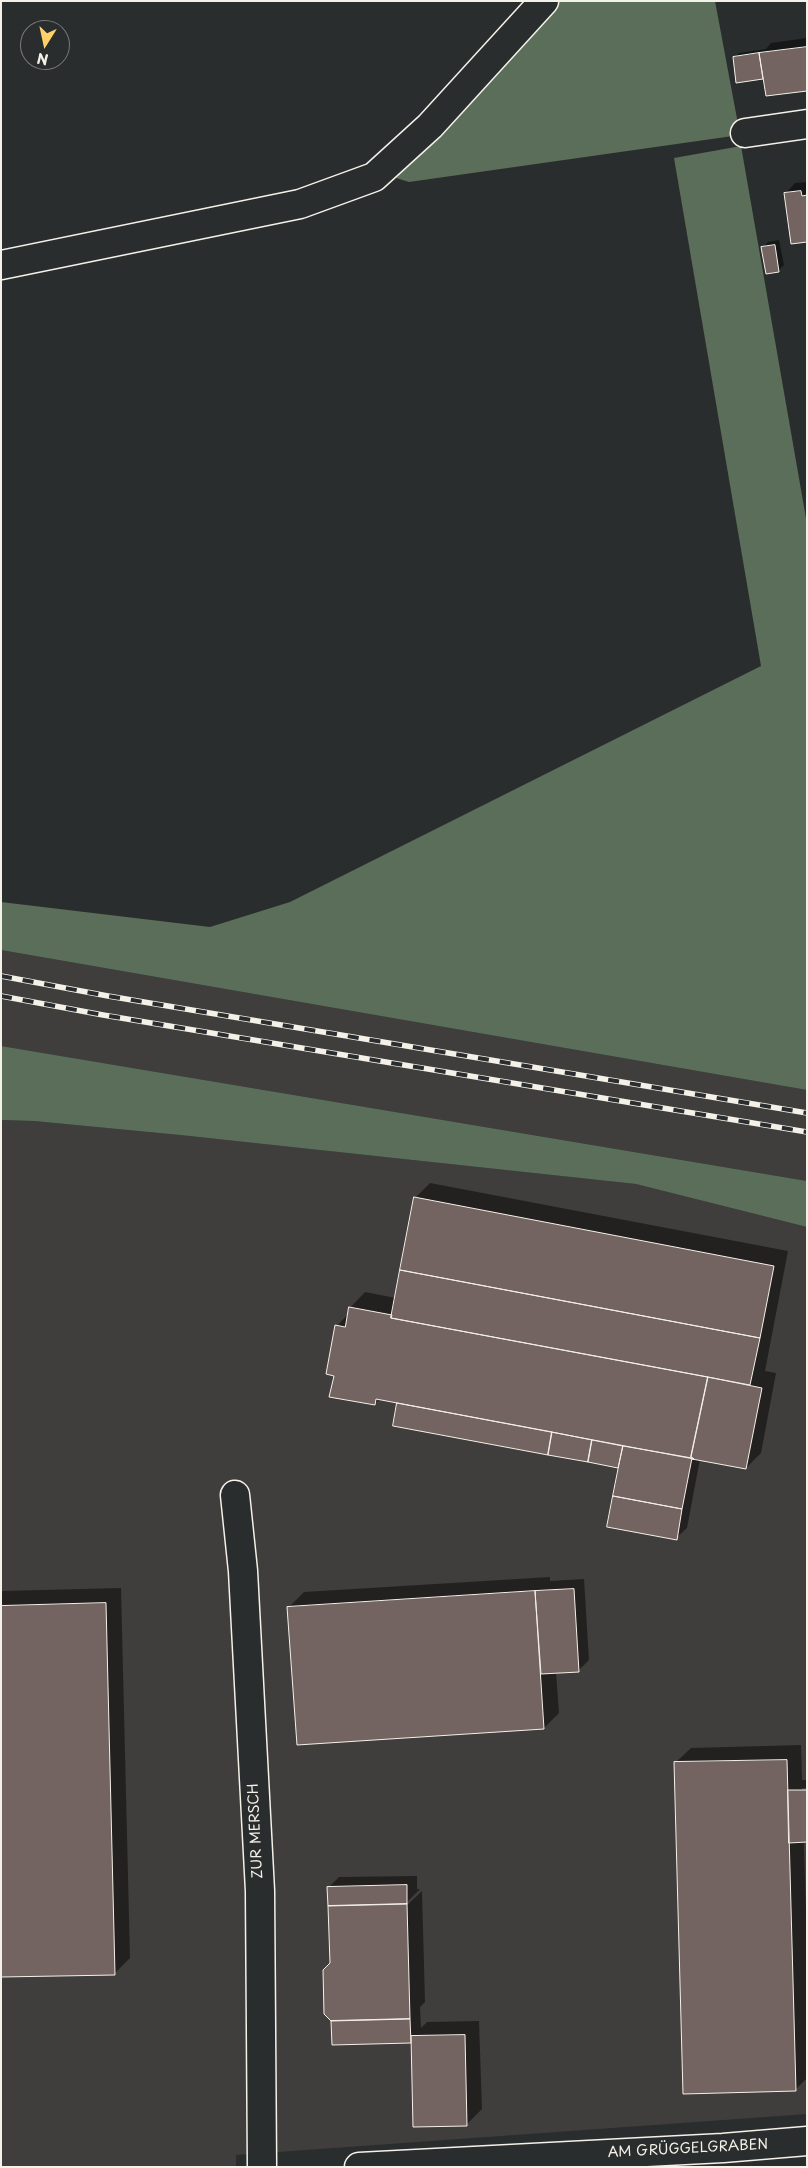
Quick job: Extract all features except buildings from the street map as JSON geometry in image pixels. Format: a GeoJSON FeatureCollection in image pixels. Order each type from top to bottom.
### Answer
{"type":"FeatureCollection","features":[{"type":"Feature","properties":{"kind":"street"},"geometry":{"type":"LineString","coordinates":[[1,265],[300,204],[374,177],[430,126],[544,1]]}},
{"type":"Feature","properties":{"kind":"street"},"geometry":{"type":"LineString","coordinates":[[745,133],[807,124]]}},
{"type":"Feature","properties":{"kind":"street","name":"ZUR MERSCH"},"geometry":{"type":"LineString","coordinates":[[235,1495],[243,1572],[260,1891],[262,2167]]}},
{"type":"Feature","properties":{"kind":"street","name":"AM GRÜGGELGRABEN"},"geometry":{"type":"LineString","coordinates":[[359,2167],[723,2148],[807,2141]]}},
{"type":"Feature","properties":{"kind":"shaded area"},"geometry":{"type":"Polygon","coordinates":[[[1,950],[807,1090],[807,1181],[1,1046],[1,950]]]}},
{"type":"Feature","properties":{"kind":"shaded area"},"geometry":{"type":"Polygon","coordinates":[[[1,1120],[34,1121],[180,1135],[636,1184],[807,1227],[807,2114],[236,2155],[236,2167],[1,2167],[1,1120]]]}},
{"type":"Feature","properties":{"kind":"green space"},"geometry":{"type":"Polygon","coordinates":[[[557,1],[715,1],[738,124],[733,136],[409,182],[393,177],[396,166],[557,1]]]}},
{"type":"Feature","properties":{"kind":"green space"},"geometry":{"type":"Polygon","coordinates":[[[741,146],[807,524],[807,1090],[1,950],[1,902],[210,927],[290,902],[761,666],[674,158],[741,146]]]}},
{"type":"Feature","properties":{"kind":"green space"},"geometry":{"type":"Polygon","coordinates":[[[1,1046],[807,1181],[807,1227],[636,1184],[180,1135],[34,1121],[1,1120],[1,1046]]]}},
{"type":"Feature","properties":{"kind":"railway"},"geometry":{"type":"LineString","coordinates":[[1,976],[108,996],[807,1113]]}},
{"type":"Feature","properties":{"kind":"railway"},"geometry":{"type":"LineString","coordinates":[[1,996],[103,1015],[807,1132]]}}]}
